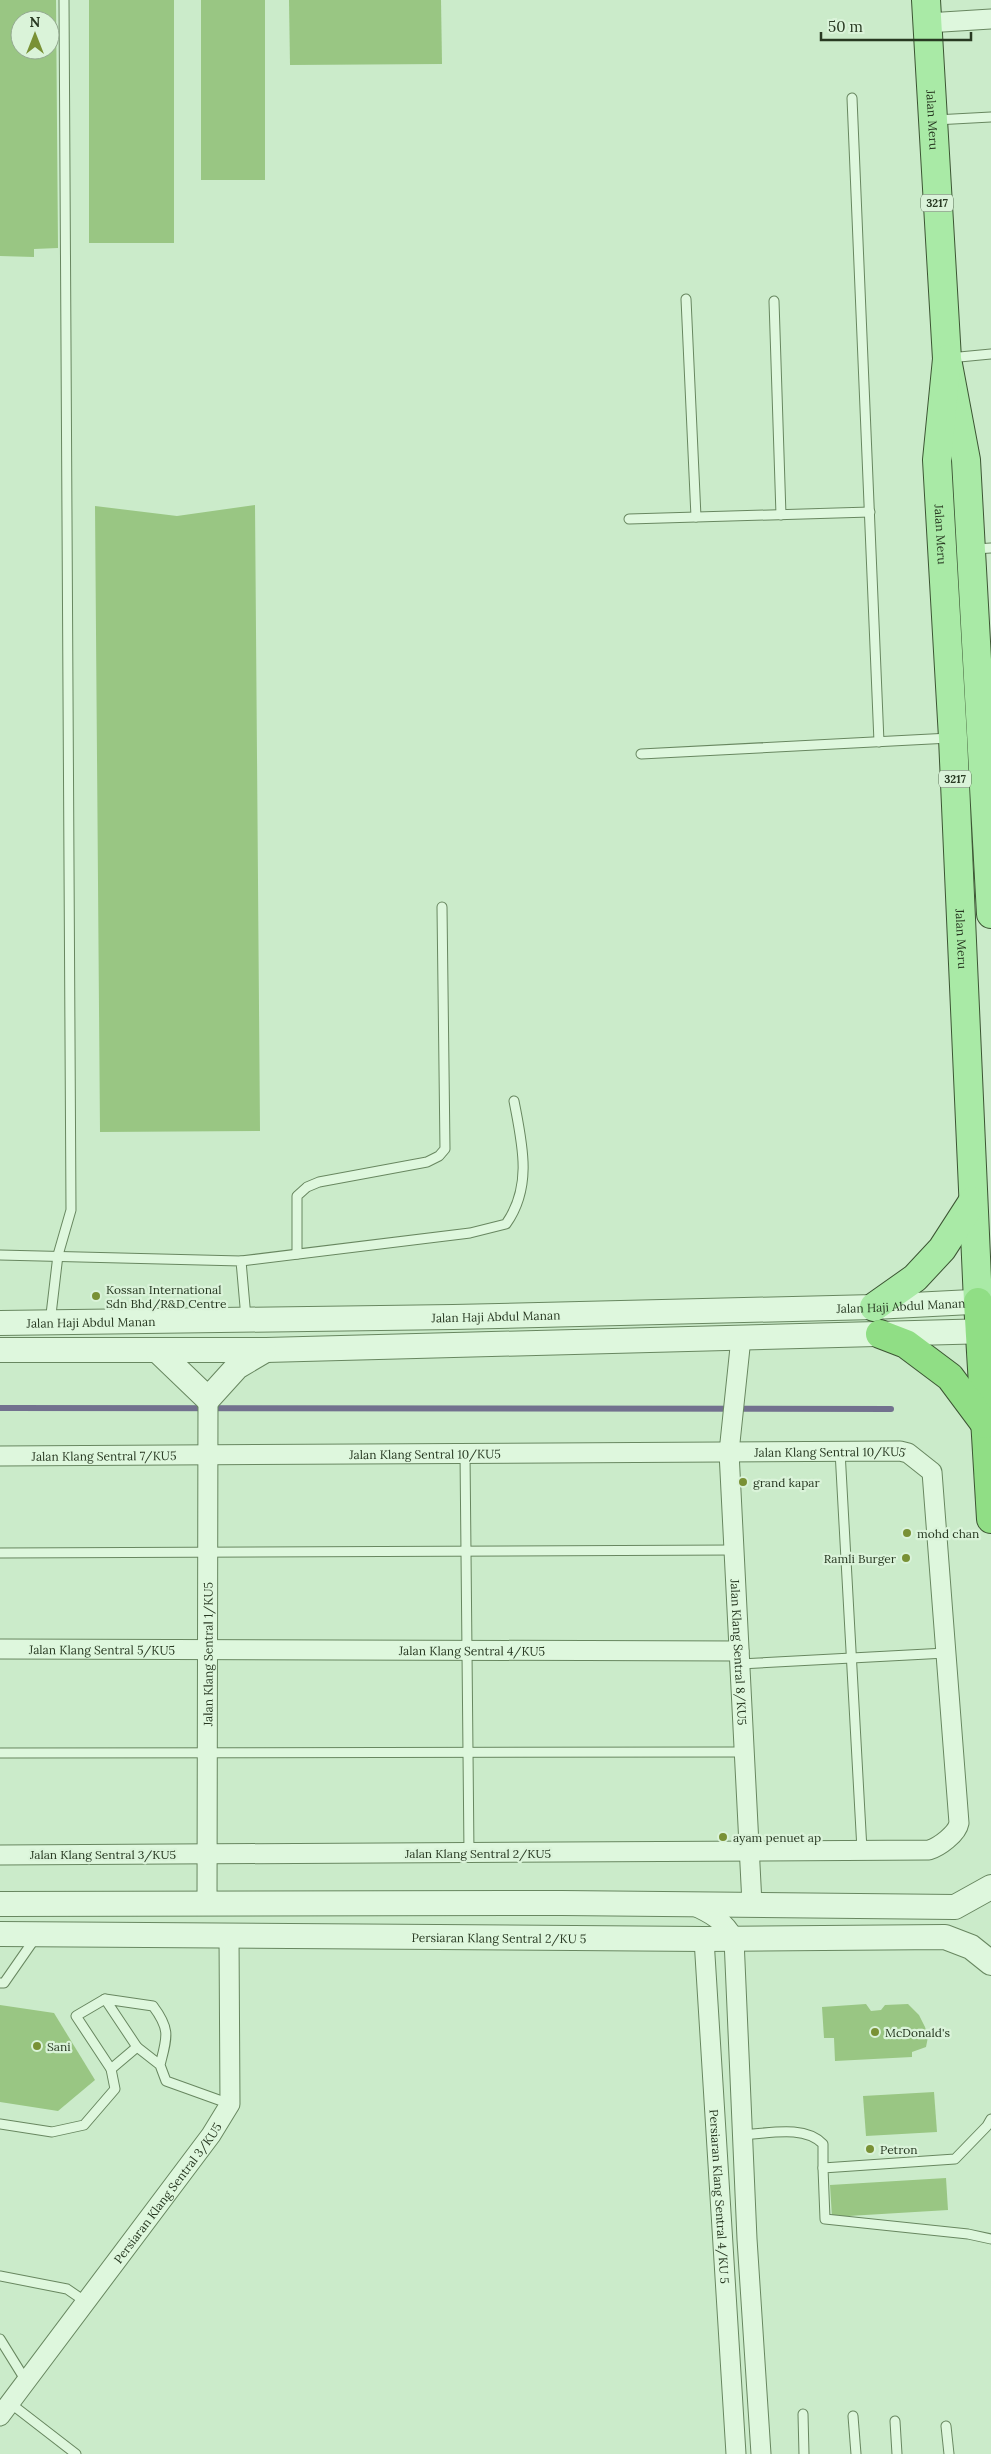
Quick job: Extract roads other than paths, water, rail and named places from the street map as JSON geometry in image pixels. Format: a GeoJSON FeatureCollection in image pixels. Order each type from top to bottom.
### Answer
{"type":"FeatureCollection","features":[{"type":"Feature","properties":{"kind":"highway","name":"Jalan Meru"},"geometry":{"type":"LineString","coordinates":[[985,1302],[985,1424],[991,1519]]}},
{"type":"Feature","properties":{"kind":"highway"},"geometry":{"type":"LineString","coordinates":[[880,1334],[906,1344],[950,1377],[985,1424]]}},
{"type":"Feature","properties":{"kind":"main road","name":"Jalan Meru"},"geometry":{"type":"LineString","coordinates":[[927,12],[946,359],[966,460],[980,549],[991,914]]}},
{"type":"Feature","properties":{"kind":"main road","name":"Jalan Meru"},"geometry":{"type":"LineString","coordinates":[[946,359],[937,460],[953,738],[973,1201],[985,1302]]}},
{"type":"Feature","properties":{"kind":"main road"},"geometry":{"type":"LineString","coordinates":[[874,1307],[915,1278],[942,1249],[973,1201]]}},
{"type":"Feature","properties":{"kind":"street"},"geometry":{"type":"LineString","coordinates":[[927,12],[991,19]]}},
{"type":"Feature","properties":{"kind":"street","name":"Jalan Haji Abdul Manan"},"geometry":{"type":"LineString","coordinates":[[0,1323],[246,1321],[874,1307],[985,1302]]}},
{"type":"Feature","properties":{"kind":"street"},"geometry":{"type":"LineString","coordinates":[[0,1350],[266,1350],[986,1331]]}},
{"type":"Feature","properties":{"kind":"street","name":"Jalan Klang Sentral 8/KU5"},"geometry":{"type":"LineString","coordinates":[[741,1338],[729,1452],[752,1904]]}},
{"type":"Feature","properties":{"kind":"street"},"geometry":{"type":"LineString","coordinates":[[158,1351],[208,1399],[237,1367],[266,1350]]}},
{"type":"Feature","properties":{"kind":"street","name":"Jalan Klang Sentral 1/KU5"},"geometry":{"type":"LineString","coordinates":[[207,1904],[206,1650],[208,1399]]}},
{"type":"Feature","properties":{"kind":"street","name":"Jalan Klang Sentral 10/KU5"},"geometry":{"type":"LineString","coordinates":[[207,1454],[840,1451],[900,1451],[908,1453],[932,1472],[958,1828],[936,1848],[928,1850],[749,1852]]}},
{"type":"Feature","properties":{"kind":"street","name":"Jalan Klang Sentral 7/KU5"},"geometry":{"type":"LineString","coordinates":[[0,1456],[207,1454]]}},
{"type":"Feature","properties":{"kind":"street","name":"Jalan Klang Sentral 5/KU5"},"geometry":{"type":"LineString","coordinates":[[0,1649],[206,1650]]}},
{"type":"Feature","properties":{"kind":"street","name":"Jalan Klang Sentral 4/KU5"},"geometry":{"type":"LineString","coordinates":[[206,1650],[467,1650],[740,1657]]}},
{"type":"Feature","properties":{"kind":"street","name":"Jalan Klang Sentral 2/KU5"},"geometry":{"type":"LineString","coordinates":[[206,1854],[749,1852]]}},
{"type":"Feature","properties":{"kind":"street","name":"Jalan Klang Sentral 3/KU5"},"geometry":{"type":"LineString","coordinates":[[0,1854],[206,1854]]}},
{"type":"Feature","properties":{"kind":"street"},"geometry":{"type":"LineString","coordinates":[[0,1904],[562,1903],[956,1907],[991,1887]]}},
{"type":"Feature","properties":{"kind":"street"},"geometry":{"type":"LineString","coordinates":[[561,1938],[562,1903]]}},
{"type":"Feature","properties":{"kind":"street"},"geometry":{"type":"LineString","coordinates":[[690,1904],[719,1920],[728,1928],[734,1939]]}},
{"type":"Feature","properties":{"kind":"street","name":"Persiaran Klang Sentral 2/KU 5"},"geometry":{"type":"LineString","coordinates":[[0,1934],[704,1939],[945,1937],[971,1947],[991,1963]]}},
{"type":"Feature","properties":{"kind":"street"},"geometry":{"type":"LineString","coordinates":[[228,1935],[230,2104]]}},
{"type":"Feature","properties":{"kind":"street","name":"Persiaran Klang Sentral 4/KU 5"},"geometry":{"type":"LineString","coordinates":[[704,1939],[736,2454]]}},
{"type":"Feature","properties":{"kind":"street","name":"Persiaran Klang Sentral 4/KU 5"},"geometry":{"type":"LineString","coordinates":[[734,1939],[741,2135],[761,2454]]}},
{"type":"Feature","properties":{"kind":"street","name":"Persiaran Klang Sentral 3/KU5"},"geometry":{"type":"LineString","coordinates":[[5,2410],[211,2135],[230,2104]]}},
{"type":"Feature","properties":{"kind":"street"},"geometry":{"type":"LineString","coordinates":[[722,2246],[747,2246]]}},
{"type":"Feature","properties":{"kind":"lane"},"geometry":{"type":"LineString","coordinates":[[50,1323],[58,1255],[71,1210],[64,0]]}},
{"type":"Feature","properties":{"kind":"lane"},"geometry":{"type":"LineString","coordinates":[[852,98],[879,742]]}},
{"type":"Feature","properties":{"kind":"lane"},"geometry":{"type":"LineString","coordinates":[[932,120],[991,117]]}},
{"type":"Feature","properties":{"kind":"lane"},"geometry":{"type":"LineString","coordinates":[[686,299],[696,517]]}},
{"type":"Feature","properties":{"kind":"lane"},"geometry":{"type":"LineString","coordinates":[[774,301],[782,515]]}},
{"type":"Feature","properties":{"kind":"lane"},"geometry":{"type":"LineString","coordinates":[[946,359],[991,354]]}},
{"type":"Feature","properties":{"kind":"lane"},"geometry":{"type":"LineString","coordinates":[[630,519],[870,512]]}},
{"type":"Feature","properties":{"kind":"lane"},"geometry":{"type":"LineString","coordinates":[[641,754],[953,738]]}},
{"type":"Feature","properties":{"kind":"lane"},"geometry":{"type":"LineString","coordinates":[[297,1254],[297,1196],[307,1187],[319,1182],[428,1162],[439,1156],[445,1149],[442,908]]}},
{"type":"Feature","properties":{"kind":"lane"},"geometry":{"type":"LineString","coordinates":[[0,1255],[241,1261],[470,1233],[506,1224],[518,1202],[523,1180],[525,1156],[514,1101]]}},
{"type":"Feature","properties":{"kind":"lane"},"geometry":{"type":"LineString","coordinates":[[241,1261],[246,1321]]}},
{"type":"Feature","properties":{"kind":"lane"},"geometry":{"type":"LineString","coordinates":[[840,1451],[862,1850]]}},
{"type":"Feature","properties":{"kind":"lane"},"geometry":{"type":"LineString","coordinates":[[465,1453],[469,1853]]}},
{"type":"Feature","properties":{"kind":"lane"},"geometry":{"type":"LineString","coordinates":[[0,1553],[734,1550]]}},
{"type":"Feature","properties":{"kind":"lane"},"geometry":{"type":"LineString","coordinates":[[740,1657],[851,1658],[946,1654]]}},
{"type":"Feature","properties":{"kind":"lane"},"geometry":{"type":"LineString","coordinates":[[0,1753],[744,1752]]}},
{"type":"Feature","properties":{"kind":"lane"},"geometry":{"type":"LineString","coordinates":[[0,1983],[4,1983],[38,1934]]}},
{"type":"Feature","properties":{"kind":"lane"},"geometry":{"type":"LineString","coordinates":[[105,1999],[137,2047],[160,2064],[166,2081],[230,2104]]}},
{"type":"Feature","properties":{"kind":"lane"},"geometry":{"type":"LineString","coordinates":[[0,2124],[52,2132],[84,2125],[115,2089],[111,2069],[76,2016],[105,1999],[153,2006],[164,2020],[168,2034],[160,2064]]}},
{"type":"Feature","properties":{"kind":"lane"},"geometry":{"type":"LineString","coordinates":[[111,2069],[137,2047]]}},
{"type":"Feature","properties":{"kind":"lane"},"geometry":{"type":"LineString","coordinates":[[823,2168],[955,2159],[987,2126],[991,2119]]}},
{"type":"Feature","properties":{"kind":"lane"},"geometry":{"type":"LineString","coordinates":[[741,2135],[794,2132],[816,2137],[823,2144],[825,2219],[968,2234],[991,2239]]}},
{"type":"Feature","properties":{"kind":"lane"},"geometry":{"type":"LineString","coordinates":[[0,2276],[68,2289],[89,2298]]}},
{"type":"Feature","properties":{"kind":"lane"},"geometry":{"type":"LineString","coordinates":[[0,2339],[26,2382]]}},
{"type":"Feature","properties":{"kind":"lane"},"geometry":{"type":"LineString","coordinates":[[5,2410],[76,2454]]}},
{"type":"Feature","properties":{"kind":"lane"},"geometry":{"type":"LineString","coordinates":[[803,2414],[804,2454]]}},
{"type":"Feature","properties":{"kind":"lane"},"geometry":{"type":"LineString","coordinates":[[853,2416],[856,2454]]}},
{"type":"Feature","properties":{"kind":"lane"},"geometry":{"type":"LineString","coordinates":[[895,2421],[897,2454]]}},
{"type":"Feature","properties":{"kind":"lane"},"geometry":{"type":"LineString","coordinates":[[946,2426],[949,2454]]}},
{"type":"Feature","properties":{"kind":"waterway"},"geometry":{"type":"LineString","coordinates":[[0,1408],[891,1409]]}},
{"type":"Feature","properties":{"kind":"place","name":"Kossan International Sdn Bhd/R&D Centre"},"geometry":{"type":"Point","coordinates":[96,1296]}},
{"type":"Feature","properties":{"kind":"place","name":"grand kapar"},"geometry":{"type":"Point","coordinates":[743,1482]}},
{"type":"Feature","properties":{"kind":"place","name":"mohd chan"},"geometry":{"type":"Point","coordinates":[907,1533]}},
{"type":"Feature","properties":{"kind":"place","name":"Ramli Burger"},"geometry":{"type":"Point","coordinates":[906,1558]}},
{"type":"Feature","properties":{"kind":"place","name":"ayam penuet ap"},"geometry":{"type":"Point","coordinates":[723,1837]}},
{"type":"Feature","properties":{"kind":"place","name":"McDonald's"},"geometry":{"type":"Point","coordinates":[875,2032]}},
{"type":"Feature","properties":{"kind":"place","name":"Sani"},"geometry":{"type":"Point","coordinates":[37,2046]}},
{"type":"Feature","properties":{"kind":"place","name":"Petron"},"geometry":{"type":"Point","coordinates":[870,2149]}}]}
